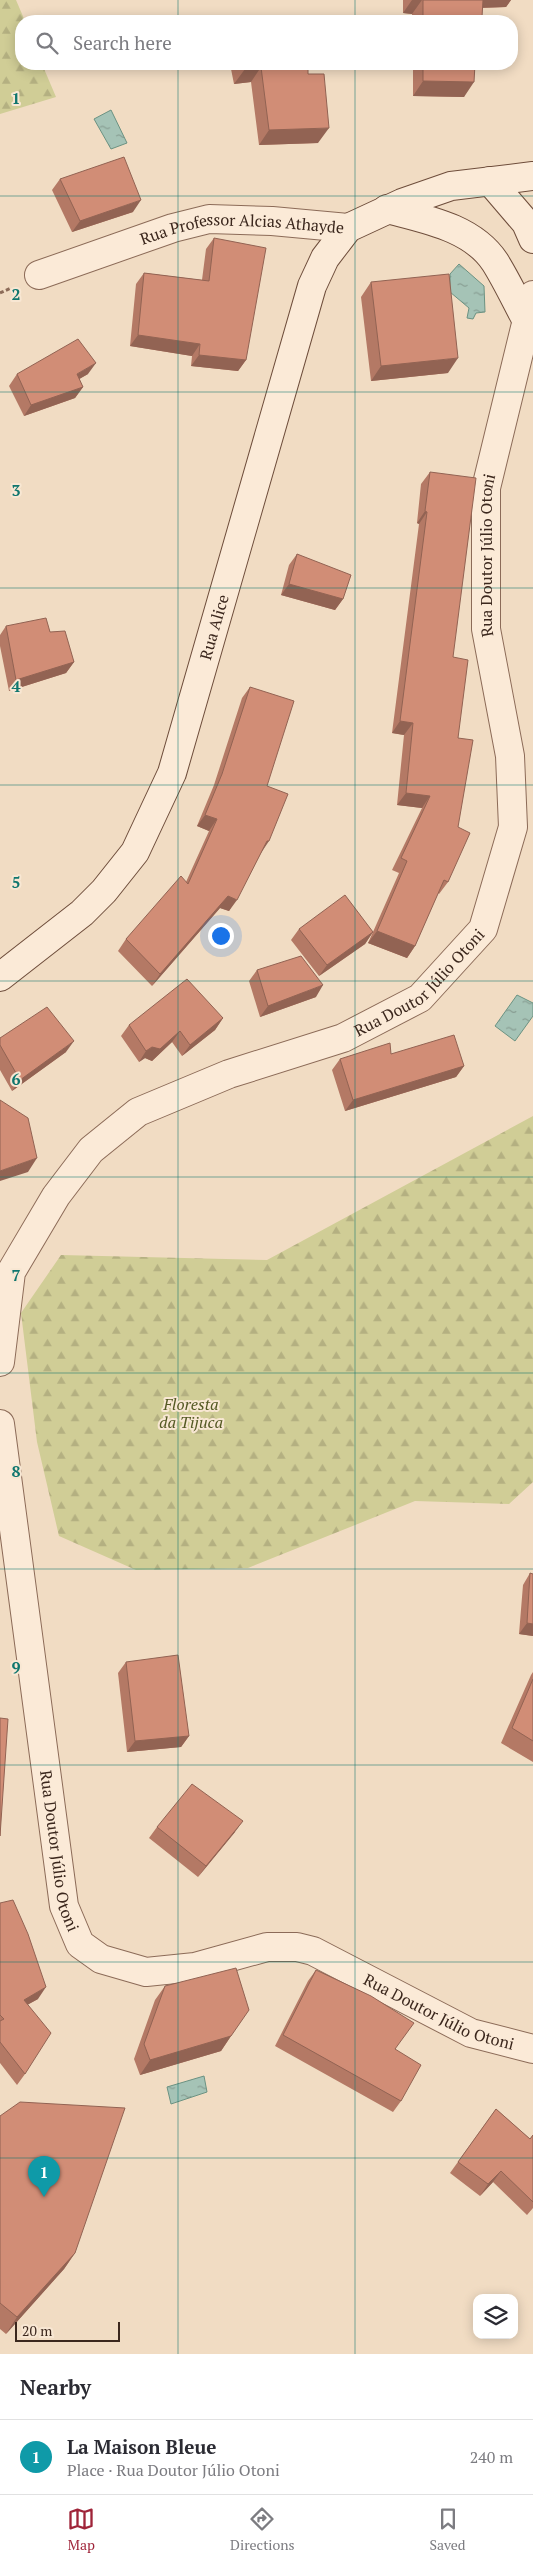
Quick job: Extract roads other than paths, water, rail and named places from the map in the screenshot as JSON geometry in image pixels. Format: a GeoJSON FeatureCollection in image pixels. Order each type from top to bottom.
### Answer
{"type":"FeatureCollection","features":[{"type":"Feature","properties":{"kind":"street","name":"Rua Professor Alcias Athayde"},"geometry":{"type":"LineString","coordinates":[[39,275],[174,228],[209,220],[272,221],[348,228],[387,209],[451,186],[533,176]]}},
{"type":"Feature","properties":{"kind":"street"},"geometry":{"type":"LineString","coordinates":[[490,181],[526,223],[533,239]]}},
{"type":"Feature","properties":{"kind":"street"},"geometry":{"type":"LineString","coordinates":[[387,209],[442,224],[476,243],[494,261],[528,322]]}},
{"type":"Feature","properties":{"kind":"street","name":"Rua Alice"},"geometry":{"type":"LineString","coordinates":[[0,977],[82,913],[104,892],[134,852],[172,773],[312,286],[326,258],[348,228]]}},
{"type":"Feature","properties":{"kind":"street","name":"Rua Doutor Júlio Otoni"},"geometry":{"type":"LineString","coordinates":[[0,1362],[11,1272],[56,1196],[91,1150],[138,1112],[229,1074],[343,1038],[420,998],[483,929],[513,827],[510,756],[486,629],[486,488],[528,322],[533,295]]}},
{"type":"Feature","properties":{"kind":"street","name":"Rua Doutor Júlio Otoni"},"geometry":{"type":"LineString","coordinates":[[0,1424],[64,1906],[80,1944],[101,1959],[146,1972],[195,1967],[267,1947],[297,1947],[313,1951],[471,2033],[533,2049]]}},
{"type":"Feature","properties":{"kind":"water"},"geometry":{"type":"Polygon","coordinates":[[[111,110],[127,143],[111,149],[94,119],[111,110]]]}},
{"type":"Feature","properties":{"kind":"water"},"geometry":{"type":"Polygon","coordinates":[[[459,264],[484,286],[485,312],[476,313],[473,319],[467,318],[469,308],[450,292],[450,274],[459,264]]]}},
{"type":"Feature","properties":{"kind":"water"},"geometry":{"type":"Polygon","coordinates":[[[517,995],[533,1003],[533,1016],[515,1041],[495,1026],[517,995]]]}},
{"type":"Feature","properties":{"kind":"water"},"geometry":{"type":"Polygon","coordinates":[[[204,2076],[207,2092],[171,2104],[167,2087],[204,2076]]]}},
{"type":"Feature","properties":{"kind":"place","name":"La Maison Bleue"},"geometry":{"type":"Point","coordinates":[44,2197]}},
{"type":"Feature","properties":{"kind":"park label","name":"Floresta da Tijuca"},"geometry":{"type":"Point","coordinates":[191,1413]}}]}
